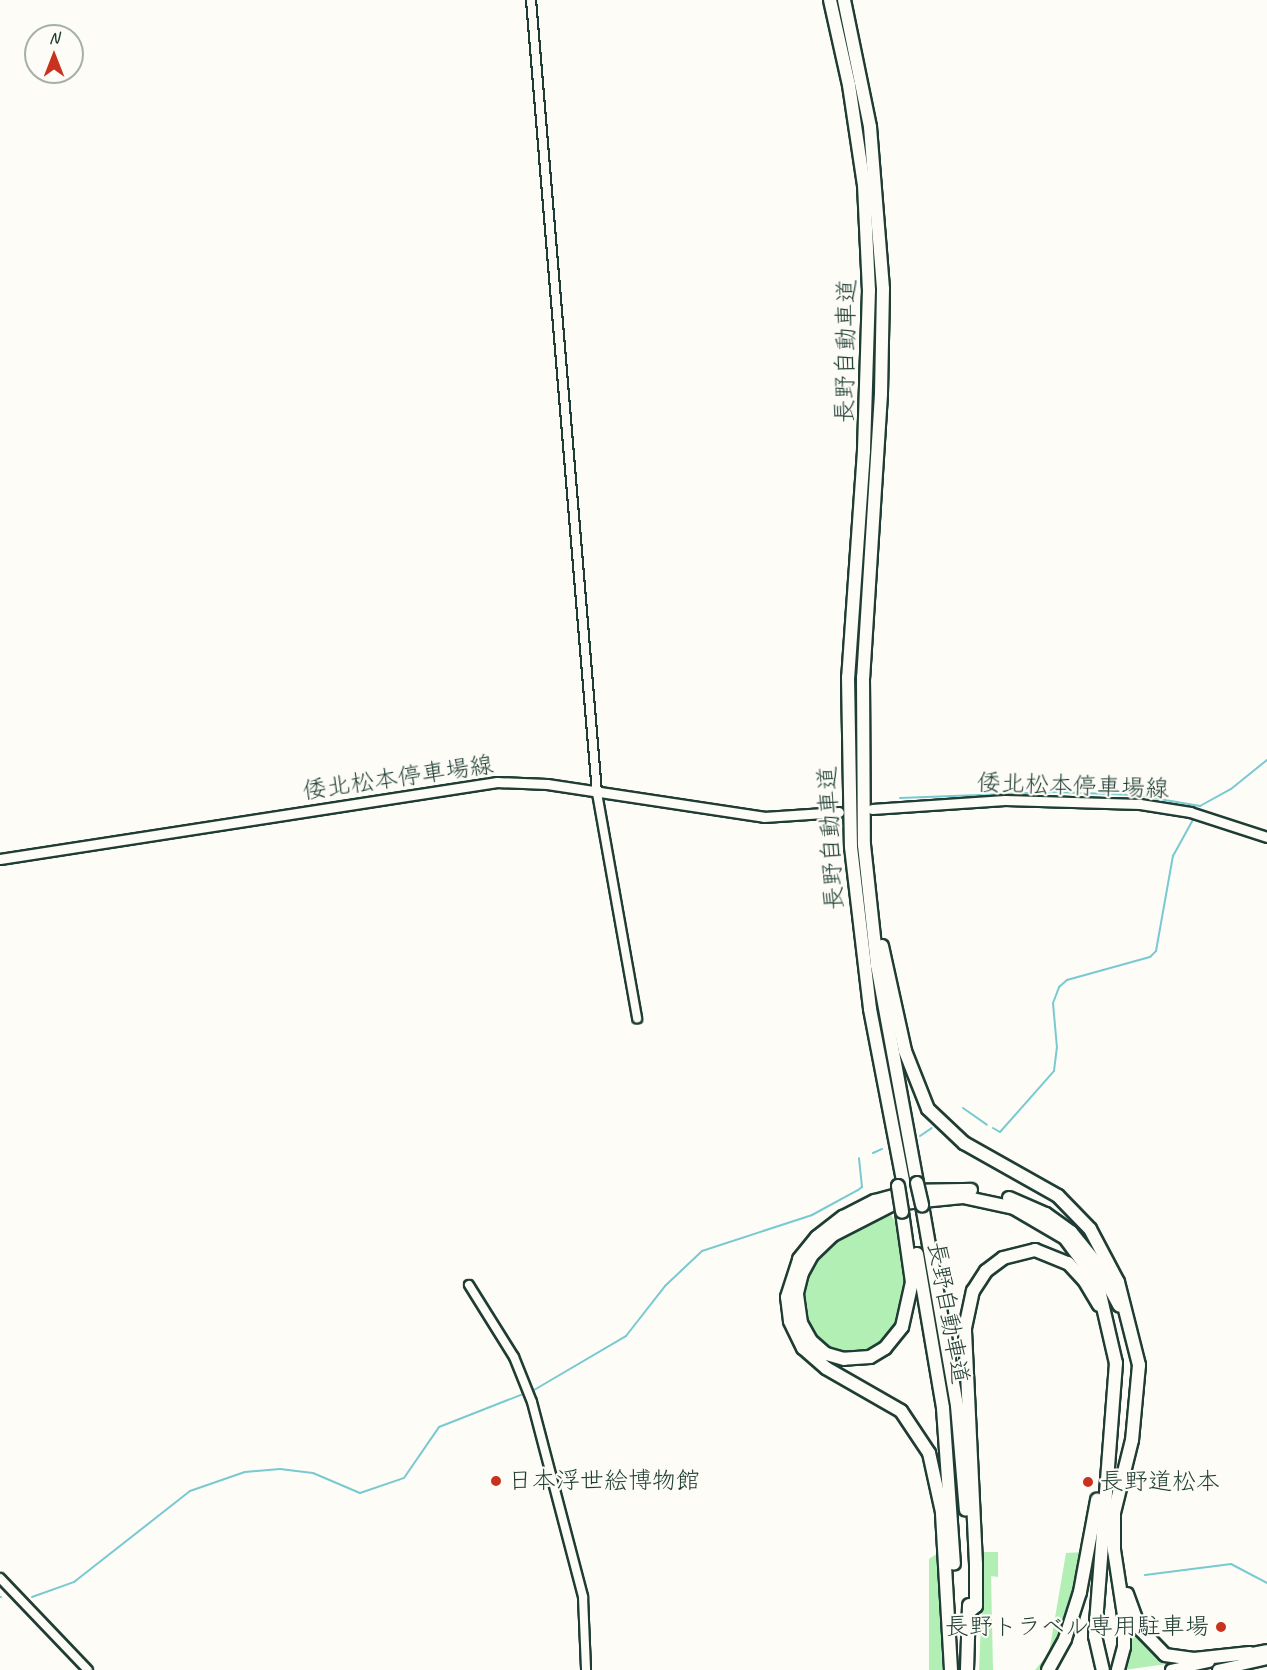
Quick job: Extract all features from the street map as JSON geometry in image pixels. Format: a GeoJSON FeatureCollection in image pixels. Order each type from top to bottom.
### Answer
{"type":"FeatureCollection","features":[{"type":"Feature","properties":{"kind":"highway","name":"長野自動車道"},"geometry":{"type":"LineString","coordinates":[[830,0],[854,117],[868,240],[868,382],[847,741],[853,882],[877,1053],[944,1408],[954,1565],[952,1670]]}},
{"type":"Feature","properties":{"kind":"highway","name":"長野自動車道"},"geometry":{"type":"LineString","coordinates":[[844,0],[870,127],[883,289],[881,394],[863,677],[864,845],[877,966],[957,1406],[967,1515],[968,1670]]}},
{"type":"Feature","properties":{"kind":"highway"},"geometry":{"type":"LineString","coordinates":[[864,845],[894,1006],[922,1099],[951,1133],[1043,1184],[1080,1216],[1114,1269],[1139,1354],[1132,1440],[1116,1499],[1114,1550],[1124,1615],[1124,1647],[1118,1670]]}},
{"type":"Feature","properties":{"kind":"highway"},"geometry":{"type":"LineString","coordinates":[[952,1670],[945,1543],[929,1453],[901,1411],[826,1368],[803,1348],[790,1322],[787,1297],[799,1259],[817,1237],[843,1217],[891,1196],[945,1188],[999,1195],[1046,1214],[1081,1242],[1104,1275],[1133,1333]]}},
{"type":"Feature","properties":{"kind":"highway"},"geometry":{"type":"LineString","coordinates":[[905,1210],[912,1282],[902,1327],[885,1348],[870,1357],[844,1359],[826,1354],[805,1333],[798,1313],[799,1283],[812,1255],[833,1235],[877,1210],[913,1200],[946,1197],[982,1200],[1014,1208],[1065,1238],[1097,1281],[1114,1345],[1095,1636],[1103,1670]]}},
{"type":"Feature","properties":{"kind":"highway"},"geometry":{"type":"LineString","coordinates":[[969,1612],[976,1606],[976,1564],[964,1328],[976,1285],[994,1264],[1013,1253],[1035,1250],[1058,1257],[1092,1290],[1114,1345]]}},
{"type":"Feature","properties":{"kind":"highway"},"geometry":{"type":"LineString","coordinates":[[1048,1670],[1065,1639],[1080,1592],[1109,1438]]}},
{"type":"Feature","properties":{"kind":"highway"},"geometry":{"type":"LineString","coordinates":[[1114,1550],[1140,1629],[1157,1650],[1182,1660],[1250,1653]]}},
{"type":"Feature","properties":{"kind":"highway"},"geometry":{"type":"LineString","coordinates":[[1171,1670],[1267,1650]]}},
{"type":"Feature","properties":{"kind":"highway"},"geometry":{"type":"LineString","coordinates":[[1218,1670],[1267,1659]]}},
{"type":"Feature","properties":{"kind":"main road","name":"倭北松本停車場線"},"geometry":{"type":"LineString","coordinates":[[0,859],[474,783],[519,782],[764,817],[839,812]]}},
{"type":"Feature","properties":{"kind":"main road","name":"倭北松本停車場線"},"geometry":{"type":"LineString","coordinates":[[873,809],[994,800],[1140,804],[1201,814],[1267,837]]}},
{"type":"Feature","properties":{"kind":"street"},"geometry":{"type":"LineString","coordinates":[[531,0],[597,793],[637,1018]]}},
{"type":"Feature","properties":{"kind":"street"},"geometry":{"type":"LineString","coordinates":[[470,1285],[522,1371],[532,1402],[583,1597],[586,1670]]}},
{"type":"Feature","properties":{"kind":"street"},"geometry":{"type":"LineString","coordinates":[[2,1583],[88,1670]]}},
{"type":"Feature","properties":{"kind":"green space"},"geometry":{"type":"Polygon","coordinates":[[[891,1215],[899,1227],[906,1291],[897,1327],[887,1342],[874,1350],[849,1354],[827,1347],[816,1341],[807,1326],[802,1286],[807,1271],[838,1240],[891,1215]]]}},
{"type":"Feature","properties":{"kind":"green space"},"geometry":{"type":"Polygon","coordinates":[[[984,1552],[998,1552],[998,1577],[991,1576],[993,1670],[979,1670],[984,1552]]]}},
{"type":"Feature","properties":{"kind":"green space"},"geometry":{"type":"Polygon","coordinates":[[[1083,1552],[1065,1629],[1043,1670],[1035,1670],[1049,1653],[1066,1553],[1083,1552]]]}},
{"type":"Feature","properties":{"kind":"green space"},"geometry":{"type":"Polygon","coordinates":[[[938,1553],[943,1670],[929,1670],[929,1559],[938,1553]]]}},
{"type":"Feature","properties":{"kind":"green space"},"geometry":{"type":"Polygon","coordinates":[[[1135,1625],[1146,1647],[1167,1664],[1124,1670],[1128,1626],[1135,1625]]]}},
{"type":"Feature","properties":{"kind":"waterway"},"geometry":{"type":"LineString","coordinates":[[900,798],[1056,792],[1136,795],[1200,806],[1231,789],[1267,760]]}},
{"type":"Feature","properties":{"kind":"waterway"},"geometry":{"type":"LineString","coordinates":[[993,1128],[1000,1132],[1054,1071],[1057,1048],[1053,1003],[1059,987],[1067,980],[1150,957],[1156,951],[1173,856],[1194,818]]}},
{"type":"Feature","properties":{"kind":"waterway"},"geometry":{"type":"LineString","coordinates":[[963,1108],[987,1125]]}},
{"type":"Feature","properties":{"kind":"waterway"},"geometry":{"type":"LineString","coordinates":[[920,1136],[932,1128]]}},
{"type":"Feature","properties":{"kind":"waterway"},"geometry":{"type":"LineString","coordinates":[[873,1153],[882,1149]]}},
{"type":"Feature","properties":{"kind":"waterway"},"geometry":{"type":"LineString","coordinates":[[534,1390],[626,1336],[665,1286],[702,1251],[812,1215],[858,1190],[862,1187],[859,1158]]}},
{"type":"Feature","properties":{"kind":"waterway"},"geometry":{"type":"LineString","coordinates":[[32,1597],[74,1582],[190,1491],[245,1472],[280,1469],[313,1473],[360,1493],[404,1478],[439,1427],[523,1394]]}},
{"type":"Feature","properties":{"kind":"waterway"},"geometry":{"type":"LineString","coordinates":[[1145,1575],[1231,1564],[1267,1583]]}},
{"type":"Feature","properties":{"kind":"place","name":"日本浮世絵博物館"},"geometry":{"type":"Point","coordinates":[496,1481]}},
{"type":"Feature","properties":{"kind":"place","name":"長野道松本"},"geometry":{"type":"Point","coordinates":[1088,1482]}},
{"type":"Feature","properties":{"kind":"place","name":"長野トラベル専用駐車場"},"geometry":{"type":"Point","coordinates":[1221,1627]}}]}
